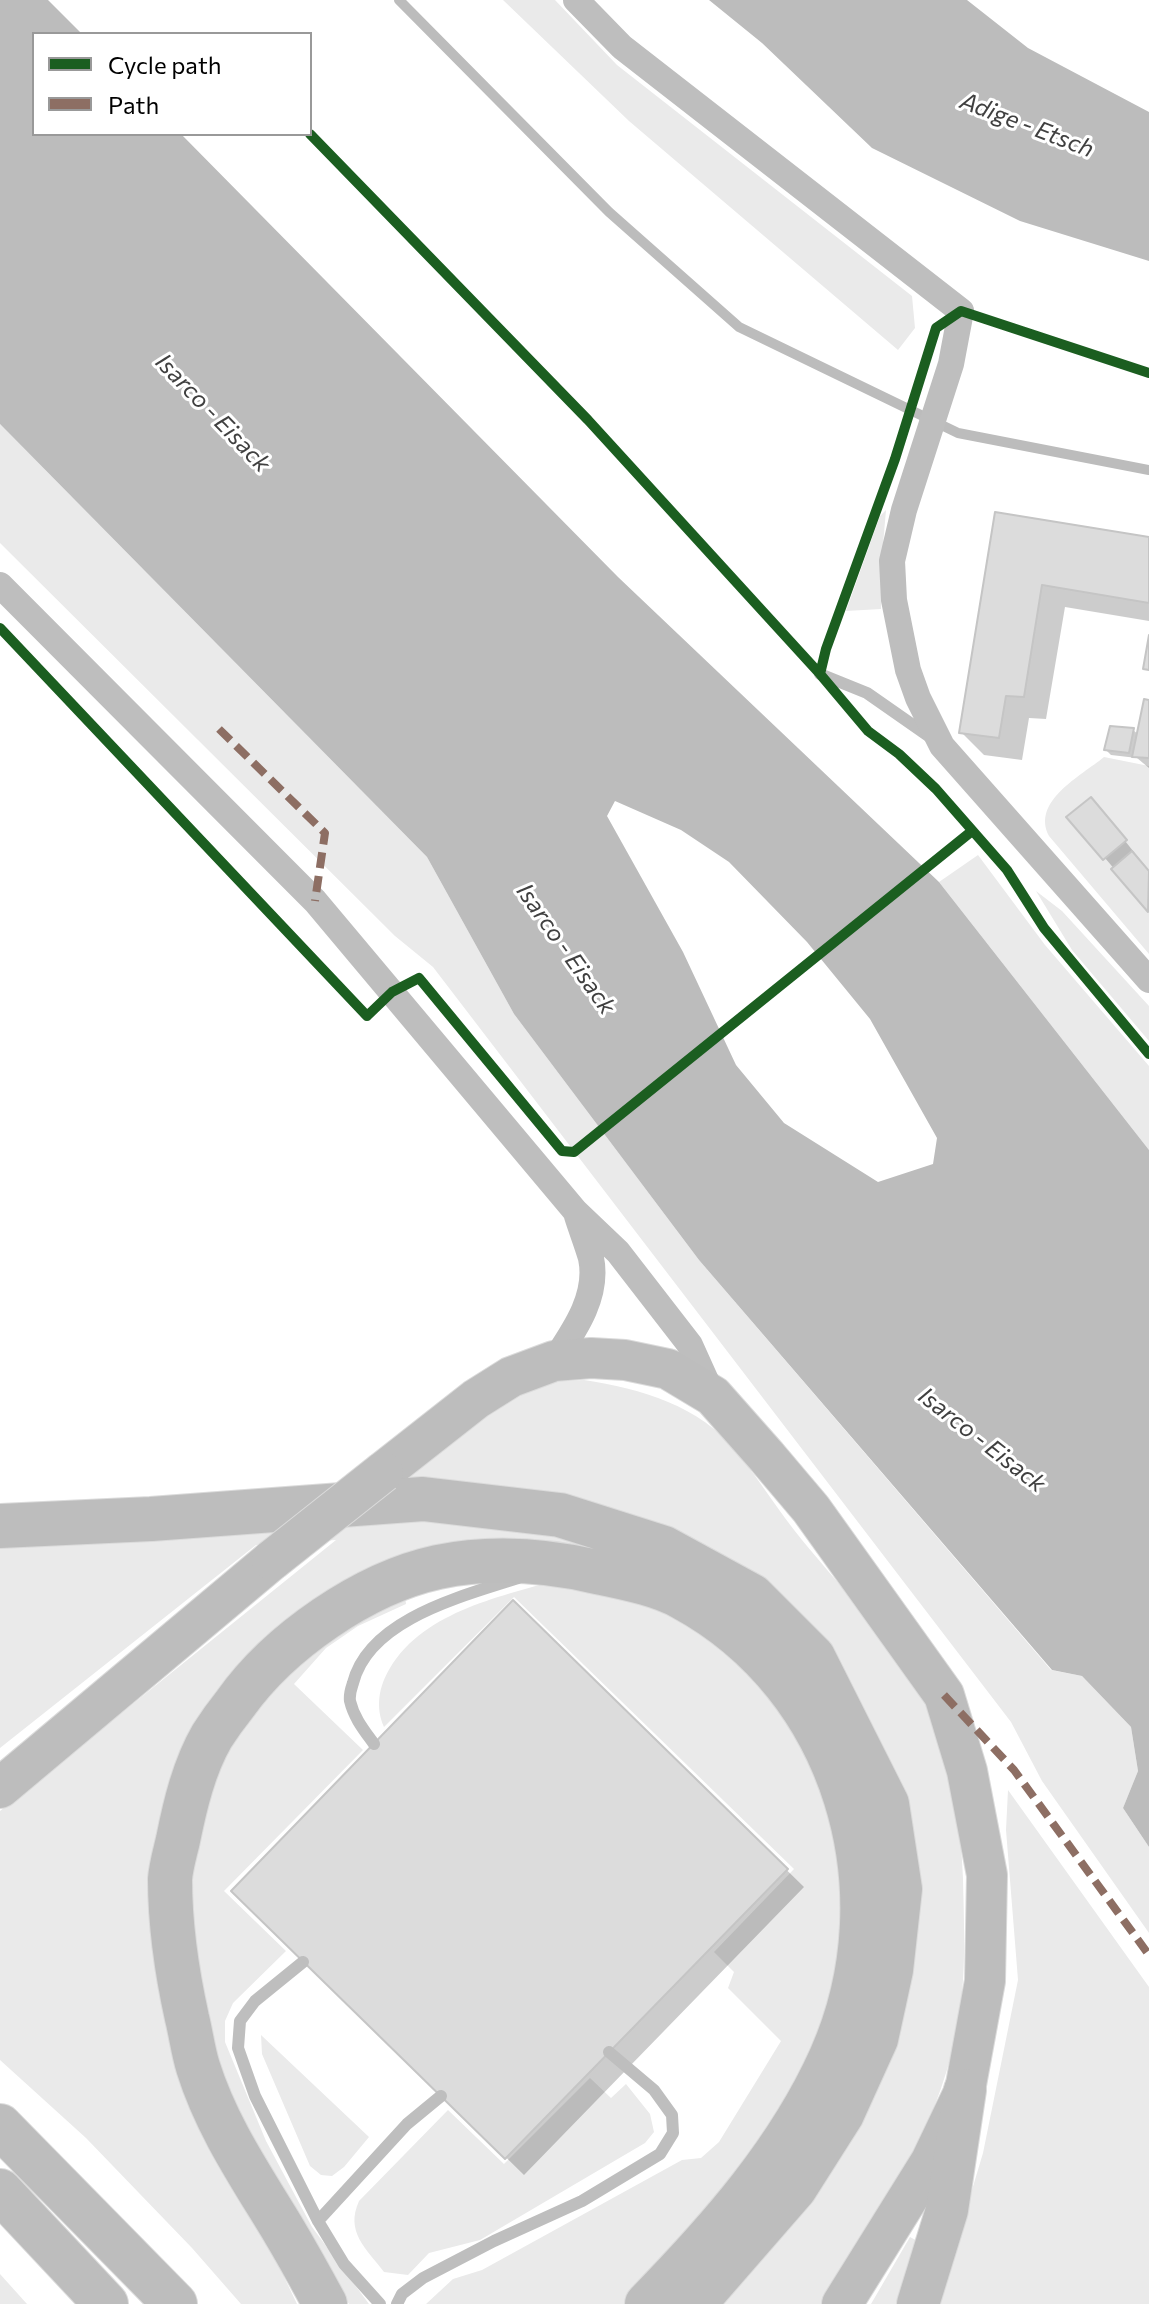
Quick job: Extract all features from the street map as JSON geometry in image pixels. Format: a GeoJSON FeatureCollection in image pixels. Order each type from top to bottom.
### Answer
{"type":"FeatureCollection","features":[{"type":"Feature","properties":{"kind":"highway"},"geometry":{"type":"LineString","coordinates":[[0,1526],[151,1519],[423,1499],[560,1515],[664,1548],[752,1596],[813,1657],[887,1804],[900,1889],[891,1970],[876,2039],[842,2114],[795,2188],[694,2304]]}},
{"type":"Feature","properties":{"kind":"highway"},"geometry":{"type":"LineString","coordinates":[[325,2304],[230,2144],[198,2067],[180,1986],[170,1875],[187,1798],[210,1739],[247,1686],[279,1653],[326,1617],[375,1589],[437,1567],[507,1560],[561,1564],[618,1576],[679,1596],[728,1628],[765,1661],[801,1703],[830,1752],[847,1799],[860,1856],[864,1919],[854,1986],[833,2054],[792,2131],[744,2197],[647,2304]]}},
{"type":"Feature","properties":{"kind":"highway"},"geometry":{"type":"LineString","coordinates":[[918,2304],[947,2210],[965,2090]]}},
{"type":"Feature","properties":{"kind":"highway"},"geometry":{"type":"LineString","coordinates":[[0,2126],[175,2304]]}},
{"type":"Feature","properties":{"kind":"highway"},"geometry":{"type":"LineString","coordinates":[[0,2191],[106,2304]]}},
{"type":"Feature","properties":{"kind":"main road"},"geometry":{"type":"LineString","coordinates":[[0,1788],[272,1560],[476,1399],[511,1377],[554,1361],[591,1358],[625,1360],[668,1369],[713,1396],[811,1509],[944,1695],[967,1771],[987,1875],[985,1981],[965,2090],[931,2161],[842,2304]]}},
{"type":"Feature","properties":{"kind":"street"},"geometry":{"type":"LineString","coordinates":[[576,0],[622,47],[961,311],[951,364],[918,463],[892,561],[894,600],[908,670],[942,746],[1149,980]]}},
{"type":"Feature","properties":{"kind":"street"},"geometry":{"type":"LineString","coordinates":[[0,585],[315,901],[576,1212],[618,1252],[690,1345],[713,1396]]}},
{"type":"Feature","properties":{"kind":"street"},"geometry":{"type":"LineString","coordinates":[[554,1361],[576,1328],[590,1294],[591,1260],[576,1212]]}},
{"type":"Feature","properties":{"kind":"lane"},"geometry":{"type":"LineString","coordinates":[[820,674],[867,693],[942,746]]}},
{"type":"Feature","properties":{"kind":"lane"},"geometry":{"type":"LineString","coordinates":[[374,1744],[356,1720],[349,1697],[357,1666],[385,1634],[422,1613],[561,1564]]}},
{"type":"Feature","properties":{"kind":"lane"},"geometry":{"type":"LineString","coordinates":[[303,1962],[255,2001],[240,2021],[238,2048],[255,2096],[318,2221],[344,2264],[380,2304]]}},
{"type":"Feature","properties":{"kind":"lane"},"geometry":{"type":"LineString","coordinates":[[397,2304],[402,2294],[423,2278],[582,2201],[660,2154],[673,2133],[672,2115],[654,2090],[609,2052]]}},
{"type":"Feature","properties":{"kind":"lane"},"geometry":{"type":"LineString","coordinates":[[318,2221],[407,2124],[441,2096]]}},
{"type":"Feature","properties":{"kind":"shaded area"},"geometry":{"type":"Polygon","coordinates":[[[503,0],[555,0],[617,65],[912,296],[915,328],[898,350],[629,121],[503,0]]]}},
{"type":"Feature","properties":{"kind":"shaded area"},"geometry":{"type":"Polygon","coordinates":[[[0,424],[427,857],[514,1014],[699,1260],[1051,1670],[1082,1676],[1131,1727],[1138,1771],[1123,1808],[1149,1847],[1149,1933],[1042,1781],[1011,1722],[433,967],[395,936],[0,543],[0,424]]]}},
{"type":"Feature","properties":{"kind":"shaded area"},"geometry":{"type":"Polygon","coordinates":[[[886,510],[881,609],[846,611],[880,516],[886,510]]]}},
{"type":"Feature","properties":{"kind":"shaded area"},"geometry":{"type":"Polygon","coordinates":[[[1104,757],[1149,766],[1149,954],[1049,836],[1045,823],[1052,801],[1061,790],[1104,757]]]}},
{"type":"Feature","properties":{"kind":"shaded area"},"geometry":{"type":"Polygon","coordinates":[[[978,855],[1045,945],[1149,1066],[1149,1150],[939,882],[978,855]]]}},
{"type":"Feature","properties":{"kind":"shaded area"},"geometry":{"type":"Polygon","coordinates":[[[1036,891],[1062,911],[1149,1006],[1149,1041],[1072,950],[1036,891]]]}},
{"type":"Feature","properties":{"kind":"shaded area"},"geometry":{"type":"Polygon","coordinates":[[[584,1380],[627,1388],[668,1402],[723,1436],[785,1519],[889,1645],[918,1690],[945,1754],[958,1816],[963,1879],[964,1946],[960,2012],[941,2089],[927,2126],[835,2304],[718,2304],[902,2001],[739,1573],[389,1491],[494,1403],[556,1381],[584,1380]]]}},
{"type":"Feature","properties":{"kind":"shaded area"},"geometry":{"type":"Polygon","coordinates":[[[367,1515],[542,1529],[643,1556],[545,1545],[270,1643],[158,1888],[255,2216],[297,2304],[241,2304],[192,2248],[86,2138],[0,2060],[0,1811],[336,1540],[256,1545],[0,1748],[0,1545],[367,1515]]]}},
{"type":"Feature","properties":{"kind":"shaded area"},"geometry":{"type":"Polygon","coordinates":[[[564,1578],[665,1603],[780,1690],[835,1791],[847,1951],[799,2094],[634,2304],[426,2304],[453,2279],[482,2270],[682,2160],[701,2158],[719,2142],[781,2041],[728,1988],[734,1972],[714,1952],[794,1869],[514,1597],[384,1727],[379,1704],[383,1682],[405,1648],[424,1632],[468,1608],[564,1578]]]}},
{"type":"Feature","properties":{"kind":"shaded area"},"geometry":{"type":"Polygon","coordinates":[[[405,1593],[406,1604],[358,1626],[326,1648],[294,1684],[363,1750],[224,1891],[286,1951],[233,2003],[225,2021],[225,2042],[266,2141],[312,2227],[369,2304],[349,2304],[299,2236],[206,2044],[188,1907],[193,1845],[227,1749],[287,1665],[405,1593]]]}},
{"type":"Feature","properties":{"kind":"shaded area"},"geometry":{"type":"Polygon","coordinates":[[[1008,1790],[1149,1987],[1149,2304],[938,2304],[983,2153],[1018,1980],[1006,1830],[1008,1790]]]}},
{"type":"Feature","properties":{"kind":"shaded area"},"geometry":{"type":"Polygon","coordinates":[[[261,2035],[369,2137],[344,2167],[332,2176],[321,2175],[310,2166],[262,2054],[261,2035]]]}},
{"type":"Feature","properties":{"kind":"shaded area"},"geometry":{"type":"Polygon","coordinates":[[[590,2078],[611,2098],[626,2084],[650,2114],[654,2132],[645,2143],[480,2240],[429,2253],[408,2275],[384,2272],[364,2247],[356,2231],[355,2212],[359,2201],[448,2110],[504,2164],[590,2078]]]}},
{"type":"Feature","properties":{"kind":"shaded area"},"geometry":{"type":"Polygon","coordinates":[[[910,2237],[921,2243],[904,2304],[871,2304],[910,2237]]]}},
{"type":"Feature","properties":{"kind":"shaded area"},"geometry":{"type":"Polygon","coordinates":[[[0,2274],[27,2304],[0,2304],[0,2274]]]}},
{"type":"Feature","properties":{"kind":"water","name":"Isarco - Eisack"},"geometry":{"type":"Polygon","coordinates":[[[0,0],[48,0],[80,32],[32,32],[32,136],[183,136],[618,577],[939,882],[1149,1150],[1149,1847],[1123,1808],[1138,1771],[1131,1727],[1082,1676],[1052,1670],[699,1260],[514,1014],[427,857],[0,424],[0,0]],[[615,801],[607,816],[683,952],[736,1065],[784,1123],[878,1182],[933,1164],[937,1138],[870,1019],[807,942],[729,862],[681,830],[615,801]]]}},
{"type":"Feature","properties":{"kind":"water","name":"Adige - Etsch"},"geometry":{"type":"Polygon","coordinates":[[[709,0],[967,0],[1028,48],[1149,112],[1149,261],[1020,221],[872,148],[762,43],[709,0]]]}},
{"type":"Feature","properties":{"kind":"building"},"geometry":{"type":"Polygon","coordinates":[[[995,512],[1149,537],[1149,603],[1042,585],[1024,697],[1006,696],[999,738],[959,733],[995,512]]]}},
{"type":"Feature","properties":{"kind":"building"},"geometry":{"type":"Polygon","coordinates":[[[1149,635],[1149,670],[1143,669],[1149,635]]]}},
{"type":"Feature","properties":{"kind":"building"},"geometry":{"type":"Polygon","coordinates":[[[1144,699],[1149,700],[1149,758],[1132,757],[1144,699]]]}},
{"type":"Feature","properties":{"kind":"building"},"geometry":{"type":"Polygon","coordinates":[[[1110,726],[1134,728],[1129,753],[1104,750],[1110,726]]]}},
{"type":"Feature","properties":{"kind":"building"},"geometry":{"type":"Polygon","coordinates":[[[1091,797],[1127,840],[1103,860],[1066,817],[1091,797]]]}},
{"type":"Feature","properties":{"kind":"building"},"geometry":{"type":"Polygon","coordinates":[[[1132,851],[1149,871],[1148,912],[1111,869],[1132,851]]]}},
{"type":"Feature","properties":{"kind":"building"},"geometry":{"type":"Polygon","coordinates":[[[513,1600],[788,1869],[505,2159],[231,1891],[513,1600]]]}},
{"type":"Feature","properties":{"kind":"waterway"},"geometry":{"type":"LineString","coordinates":[[399,0],[609,212],[739,327],[958,433],[1149,470]]}},
{"type":"Feature","properties":{"kind":"marked path"},"geometry":{"type":"LineString","coordinates":[[219,729],[325,833],[315,901]]}},
{"type":"Feature","properties":{"kind":"marked path"},"geometry":{"type":"LineString","coordinates":[[944,1695],[1014,1770],[1149,1955]]}},
{"type":"Feature","properties":{"kind":"cycle path"},"geometry":{"type":"LineString","coordinates":[[312,136],[588,420],[820,674],[868,731],[899,754],[936,789],[1007,870],[1044,928],[1149,1054]]}},
{"type":"Feature","properties":{"kind":"cycle path"},"geometry":{"type":"LineString","coordinates":[[820,674],[826,649],[895,459],[936,328],[961,311],[1149,373]]}},
{"type":"Feature","properties":{"kind":"cycle path"},"geometry":{"type":"LineString","coordinates":[[0,628],[367,1016],[392,992],[419,978],[562,1151],[574,1152],[972,831]]}}]}
